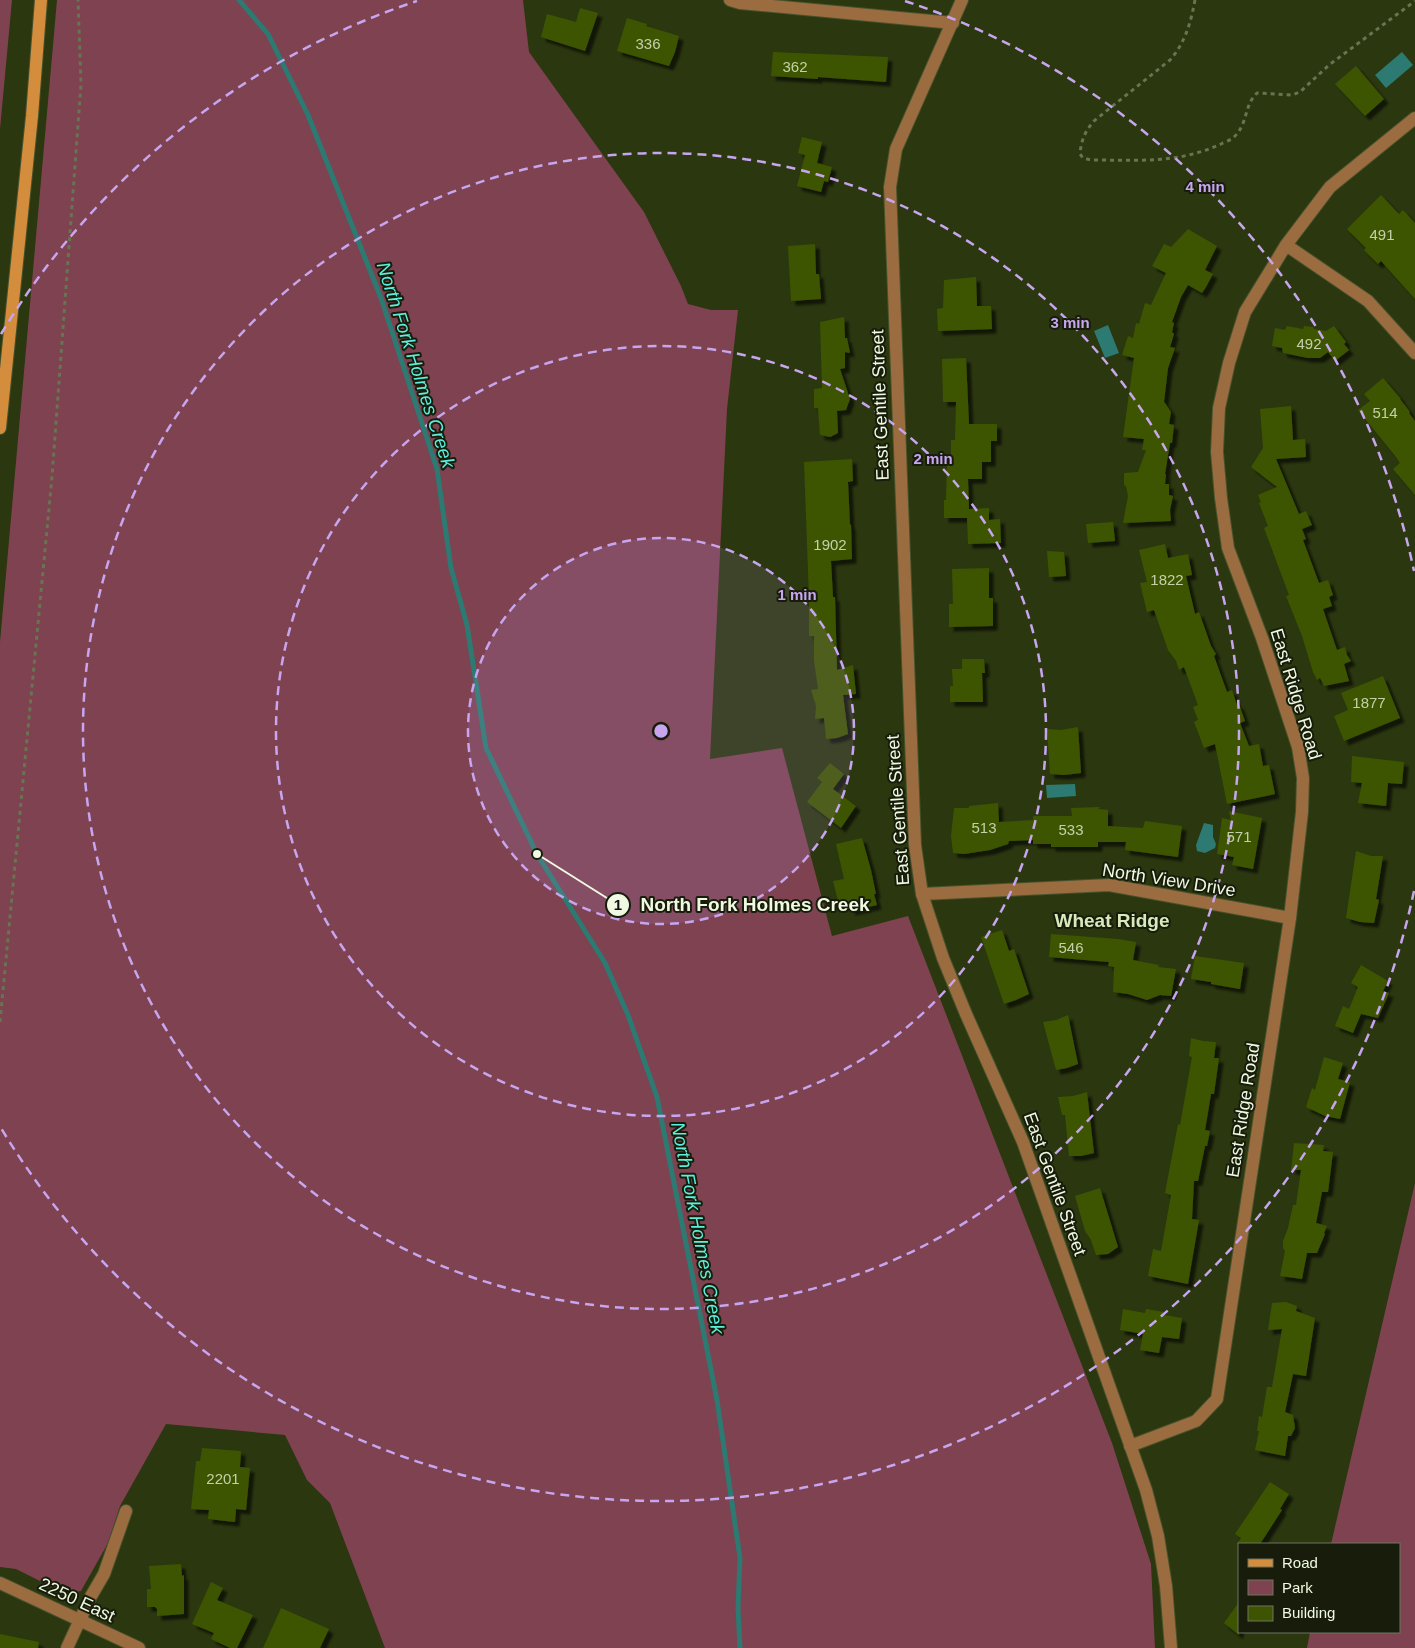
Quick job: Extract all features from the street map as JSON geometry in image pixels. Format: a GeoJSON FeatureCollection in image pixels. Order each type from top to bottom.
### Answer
{"type":"FeatureCollection","features":[{"type":"Feature","properties":{"kind":"main road"},"geometry":{"type":"LineString","coordinates":[[0,428],[32,116],[41,0]]}},
{"type":"Feature","properties":{"kind":"street","name":"East Gentile Street"},"geometry":{"type":"LineString","coordinates":[[962,0],[896,150],[890,187],[915,846],[922,894],[943,958],[1023,1142],[1146,1490],[1158,1536],[1166,1586],[1171,1648]]}},
{"type":"Feature","properties":{"kind":"street"},"geometry":{"type":"LineString","coordinates":[[737,1],[953,23]]}},
{"type":"Feature","properties":{"kind":"street","name":"East Ridge Road"},"geometry":{"type":"LineString","coordinates":[[1130,1446],[1196,1421],[1217,1399],[1290,918],[1302,812],[1302,778],[1298,747],[1262,638],[1228,548],[1220,498],[1217,452],[1219,408],[1229,363],[1245,312],[1286,245],[1330,187],[1415,118]]}},
{"type":"Feature","properties":{"kind":"street"},"geometry":{"type":"LineString","coordinates":[[1286,245],[1368,301],[1415,353]]}},
{"type":"Feature","properties":{"kind":"street","name":"North View Drive"},"geometry":{"type":"LineString","coordinates":[[922,894],[1109,884],[1290,918]]}},
{"type":"Feature","properties":{"kind":"street"},"geometry":{"type":"LineString","coordinates":[[67,1648],[90,1598],[104,1574],[126,1511]]}},
{"type":"Feature","properties":{"kind":"street","name":"2250 East"},"geometry":{"type":"LineString","coordinates":[[0,1583],[140,1648]]}},
{"type":"Feature","properties":{"kind":"path"},"geometry":{"type":"LineString","coordinates":[[0,1022],[53,467],[81,84],[78,0]]}},
{"type":"Feature","properties":{"kind":"path"},"geometry":{"type":"LineString","coordinates":[[1195,0],[1180,49],[1170,60],[1086,129],[1080,154],[1083,158],[1091,160],[1150,161],[1207,150],[1233,138],[1244,124],[1249,103],[1257,93],[1292,95],[1300,92],[1329,65],[1415,1]]}},
{"type":"Feature","properties":{"kind":"green space"},"geometry":{"type":"Polygon","coordinates":[[[0,0],[12,0],[0,129],[0,0]]]}},
{"type":"Feature","properties":{"kind":"green space"},"geometry":{"type":"Polygon","coordinates":[[[57,0],[523,0],[529,52],[644,212],[688,304],[711,310],[738,310],[727,409],[710,759],[782,748],[832,936],[908,916],[1112,1443],[1151,1564],[1155,1648],[385,1648],[330,1503],[307,1480],[285,1435],[166,1424],[120,1506],[108,1543],[81,1591],[66,1594],[16,1569],[0,1567],[0,642],[57,0]]]}},
{"type":"Feature","properties":{"kind":"green space"},"geometry":{"type":"Polygon","coordinates":[[[1415,1183],[1415,1648],[1307,1648],[1310,1633],[1400,1633],[1400,1543],[1331,1543],[1415,1183]]]}},
{"type":"Feature","properties":{"kind":"water"},"geometry":{"type":"Polygon","coordinates":[[[1402,52],[1413,65],[1386,88],[1375,75],[1402,52]]]}},
{"type":"Feature","properties":{"kind":"water"},"geometry":{"type":"Polygon","coordinates":[[[1108,325],[1119,353],[1105,358],[1094,331],[1108,325]]]}},
{"type":"Feature","properties":{"kind":"water"},"geometry":{"type":"Polygon","coordinates":[[[1075,784],[1076,796],[1047,798],[1046,785],[1075,784]]]}},
{"type":"Feature","properties":{"kind":"water"},"geometry":{"type":"Polygon","coordinates":[[[1204,823],[1213,825],[1213,837],[1216,844],[1215,848],[1205,853],[1197,851],[1196,845],[1204,823]]]}},
{"type":"Feature","properties":{"kind":"building"},"geometry":{"type":"Polygon","coordinates":[[[580,8],[598,13],[585,51],[541,37],[547,14],[576,22],[580,8]]]}},
{"type":"Feature","properties":{"kind":"building"},"geometry":{"type":"Polygon","coordinates":[[[627,18],[679,36],[669,66],[617,51],[627,18]]]}},
{"type":"Feature","properties":{"kind":"building"},"geometry":{"type":"Polygon","coordinates":[[[773,52],[888,57],[886,82],[771,76],[773,52]]]}},
{"type":"Feature","properties":{"kind":"building"},"geometry":{"type":"Polygon","coordinates":[[[1356,66],[1384,99],[1365,116],[1335,84],[1356,66]]]}},
{"type":"Feature","properties":{"kind":"building"},"geometry":{"type":"Polygon","coordinates":[[[802,137],[822,142],[817,163],[832,167],[828,182],[824,181],[821,192],[797,186],[805,155],[798,153],[802,137]]]}},
{"type":"Feature","properties":{"kind":"building"},"geometry":{"type":"Polygon","coordinates":[[[1381,195],[1399,214],[1403,210],[1415,223],[1415,299],[1381,261],[1378,264],[1364,250],[1366,248],[1347,229],[1381,195]]]}},
{"type":"Feature","properties":{"kind":"building"},"geometry":{"type":"Polygon","coordinates":[[[1188,229],[1217,246],[1205,270],[1213,274],[1206,287],[1202,293],[1188,285],[1181,297],[1172,322],[1174,323],[1172,332],[1174,334],[1170,347],[1175,348],[1168,368],[1164,402],[1171,412],[1169,424],[1174,425],[1165,474],[1165,484],[1169,484],[1169,495],[1173,496],[1170,510],[1171,521],[1123,523],[1128,496],[1126,486],[1124,485],[1124,473],[1138,472],[1146,450],[1142,450],[1144,439],[1123,437],[1134,358],[1122,355],[1128,336],[1133,338],[1136,323],[1139,324],[1145,303],[1151,305],[1166,273],[1152,266],[1164,244],[1171,247],[1188,229]]]}},
{"type":"Feature","properties":{"kind":"building"},"geometry":{"type":"Polygon","coordinates":[[[815,244],[816,274],[819,274],[821,299],[791,301],[788,246],[815,244]]]}},
{"type":"Feature","properties":{"kind":"building"},"geometry":{"type":"Polygon","coordinates":[[[976,277],[977,306],[991,306],[992,329],[938,331],[937,309],[943,308],[944,280],[976,277]]]}},
{"type":"Feature","properties":{"kind":"building"},"geometry":{"type":"Polygon","coordinates":[[[844,317],[845,338],[847,338],[850,353],[845,352],[845,368],[840,369],[850,399],[846,410],[837,411],[838,433],[830,437],[820,435],[818,408],[814,408],[814,389],[822,388],[820,322],[844,317]]]}},
{"type":"Feature","properties":{"kind":"building"},"geometry":{"type":"Polygon","coordinates":[[[1287,326],[1303,329],[1304,326],[1313,327],[1314,329],[1326,331],[1334,326],[1346,342],[1344,344],[1349,350],[1335,361],[1328,352],[1320,358],[1308,358],[1283,353],[1282,348],[1272,346],[1275,328],[1285,330],[1287,326]]]}},
{"type":"Feature","properties":{"kind":"building"},"geometry":{"type":"Polygon","coordinates":[[[966,358],[969,424],[997,424],[997,441],[991,441],[991,462],[982,462],[982,479],[968,479],[969,509],[989,508],[989,520],[1000,519],[1001,543],[968,544],[967,518],[944,518],[947,456],[951,456],[951,440],[955,440],[956,402],[943,402],[942,359],[966,358]]]}},
{"type":"Feature","properties":{"kind":"building"},"geometry":{"type":"Polygon","coordinates":[[[1383,378],[1401,399],[1415,421],[1415,495],[1393,469],[1400,463],[1396,457],[1358,410],[1370,401],[1364,394],[1383,378]]]}},
{"type":"Feature","properties":{"kind":"building"},"geometry":{"type":"Polygon","coordinates":[[[1291,406],[1293,440],[1305,439],[1306,457],[1276,459],[1299,514],[1306,511],[1312,525],[1302,529],[1306,539],[1303,540],[1319,583],[1328,580],[1333,595],[1329,597],[1332,606],[1323,609],[1337,650],[1345,647],[1351,661],[1344,664],[1349,681],[1324,686],[1320,678],[1317,680],[1313,672],[1302,636],[1286,596],[1289,595],[1264,528],[1268,526],[1259,503],[1261,502],[1258,495],[1277,487],[1251,467],[1263,448],[1260,409],[1291,406]]]}},
{"type":"Feature","properties":{"kind":"building"},"geometry":{"type":"Polygon","coordinates":[[[852,459],[853,481],[848,482],[852,559],[831,561],[833,597],[835,597],[837,670],[853,665],[856,694],[843,695],[848,734],[826,739],[824,718],[815,719],[816,706],[811,690],[818,689],[814,661],[814,636],[809,636],[804,462],[852,459]]]}},
{"type":"Feature","properties":{"kind":"building"},"geometry":{"type":"Polygon","coordinates":[[[1113,522],[1115,541],[1088,543],[1086,524],[1113,522]]]}},
{"type":"Feature","properties":{"kind":"building"},"geometry":{"type":"Polygon","coordinates":[[[1165,544],[1168,558],[1188,554],[1192,575],[1186,576],[1195,614],[1199,612],[1211,646],[1216,654],[1214,656],[1227,692],[1232,690],[1237,705],[1239,704],[1245,721],[1240,723],[1249,746],[1259,744],[1263,766],[1269,765],[1275,794],[1227,804],[1215,744],[1204,748],[1194,722],[1198,720],[1193,707],[1198,705],[1184,667],[1179,670],[1176,661],[1168,650],[1154,610],[1147,612],[1140,583],[1147,582],[1139,550],[1165,544]]]}},
{"type":"Feature","properties":{"kind":"building"},"geometry":{"type":"Polygon","coordinates":[[[1047,551],[1064,552],[1066,576],[1049,577],[1047,551]]]}},
{"type":"Feature","properties":{"kind":"building"},"geometry":{"type":"Polygon","coordinates":[[[989,568],[989,598],[993,598],[993,626],[949,627],[949,604],[953,604],[952,569],[989,568]]]}},
{"type":"Feature","properties":{"kind":"building"},"geometry":{"type":"Polygon","coordinates":[[[962,659],[984,659],[985,673],[982,673],[983,702],[950,702],[950,686],[953,686],[952,669],[962,669],[962,659]]]}},
{"type":"Feature","properties":{"kind":"building"},"geometry":{"type":"Polygon","coordinates":[[[1383,676],[1400,718],[1344,741],[1334,716],[1348,710],[1341,693],[1383,676]]]}},
{"type":"Feature","properties":{"kind":"building"},"geometry":{"type":"Polygon","coordinates":[[[1078,727],[1081,773],[1050,774],[1047,729],[1061,730],[1078,727]]]}},
{"type":"Feature","properties":{"kind":"building"},"geometry":{"type":"Polygon","coordinates":[[[1352,756],[1404,762],[1402,784],[1388,783],[1386,806],[1358,803],[1362,783],[1351,782],[1352,756]]]}},
{"type":"Feature","properties":{"kind":"building"},"geometry":{"type":"Polygon","coordinates":[[[830,763],[844,774],[833,789],[856,806],[841,828],[807,802],[822,782],[817,778],[830,763]]]}},
{"type":"Feature","properties":{"kind":"building"},"geometry":{"type":"Polygon","coordinates":[[[998,803],[999,822],[1033,820],[1033,816],[1072,816],[1071,808],[1100,807],[1098,809],[1108,810],[1108,826],[1143,828],[1145,821],[1182,826],[1178,857],[1125,850],[1126,842],[1098,842],[1098,847],[1051,847],[1051,844],[1033,844],[1033,840],[1009,841],[1008,844],[990,850],[964,854],[953,853],[951,836],[954,808],[969,808],[969,806],[998,803]]]}},
{"type":"Feature","properties":{"kind":"building"},"geometry":{"type":"Polygon","coordinates":[[[1229,811],[1262,818],[1253,869],[1232,865],[1234,857],[1217,854],[1222,818],[1231,820],[1229,811]]]}},
{"type":"Feature","properties":{"kind":"building"},"geometry":{"type":"Polygon","coordinates":[[[862,838],[871,870],[877,905],[851,911],[849,902],[839,905],[833,881],[844,879],[836,844],[862,838]]]}},
{"type":"Feature","properties":{"kind":"building"},"geometry":{"type":"Polygon","coordinates":[[[1356,851],[1371,856],[1383,856],[1376,899],[1379,900],[1374,923],[1346,918],[1356,851]]]}},
{"type":"Feature","properties":{"kind":"building"},"geometry":{"type":"Polygon","coordinates":[[[1002,930],[1009,951],[1014,949],[1029,994],[1004,1004],[981,937],[1002,930]]]}},
{"type":"Feature","properties":{"kind":"building"},"geometry":{"type":"Polygon","coordinates":[[[1051,934],[1136,942],[1133,960],[1159,965],[1158,967],[1176,969],[1171,996],[1160,995],[1147,1000],[1113,992],[1114,967],[1108,966],[1109,962],[1049,957],[1051,934]]]}},
{"type":"Feature","properties":{"kind":"building"},"geometry":{"type":"Polygon","coordinates":[[[1195,956],[1244,963],[1240,989],[1191,979],[1195,956]]]}},
{"type":"Feature","properties":{"kind":"building"},"geometry":{"type":"Polygon","coordinates":[[[1361,965],[1388,981],[1383,991],[1389,993],[1378,1018],[1361,1014],[1353,1033],[1335,1026],[1343,1006],[1349,1009],[1358,987],[1351,983],[1361,965]]]}},
{"type":"Feature","properties":{"kind":"building"},"geometry":{"type":"Polygon","coordinates":[[[1068,1015],[1078,1064],[1056,1070],[1043,1022],[1056,1020],[1068,1015]]]}},
{"type":"Feature","properties":{"kind":"building"},"geometry":{"type":"Polygon","coordinates":[[[1191,1038],[1216,1042],[1214,1058],[1219,1058],[1214,1094],[1211,1094],[1205,1130],[1210,1131],[1207,1146],[1205,1146],[1198,1181],[1194,1181],[1192,1219],[1199,1220],[1188,1284],[1148,1276],[1153,1249],[1161,1251],[1171,1195],[1165,1193],[1192,1057],[1189,1056],[1191,1038]]]}},
{"type":"Feature","properties":{"kind":"building"},"geometry":{"type":"Polygon","coordinates":[[[1324,1057],[1343,1063],[1338,1079],[1350,1082],[1340,1119],[1325,1116],[1306,1107],[1312,1088],[1315,1090],[1324,1057]]]}},
{"type":"Feature","properties":{"kind":"building"},"geometry":{"type":"Polygon","coordinates":[[[1087,1092],[1094,1153],[1069,1156],[1065,1115],[1062,1115],[1058,1097],[1073,1096],[1087,1092]]]}},
{"type":"Feature","properties":{"kind":"building"},"geometry":{"type":"Polygon","coordinates":[[[1294,1143],[1324,1145],[1323,1151],[1333,1152],[1328,1192],[1322,1192],[1316,1223],[1327,1226],[1317,1253],[1307,1253],[1302,1279],[1280,1276],[1285,1251],[1283,1241],[1293,1205],[1296,1205],[1301,1170],[1291,1170],[1294,1143]]]}},
{"type":"Feature","properties":{"kind":"building"},"geometry":{"type":"Polygon","coordinates":[[[1100,1188],[1118,1247],[1108,1254],[1096,1255],[1091,1240],[1085,1231],[1075,1196],[1100,1188]]]}},
{"type":"Feature","properties":{"kind":"building"},"geometry":{"type":"Polygon","coordinates":[[[1286,1302],[1297,1306],[1296,1311],[1315,1318],[1306,1376],[1293,1374],[1285,1412],[1293,1415],[1295,1428],[1291,1436],[1288,1436],[1285,1456],[1255,1450],[1259,1431],[1257,1431],[1259,1416],[1262,1417],[1267,1387],[1272,1387],[1282,1329],[1268,1330],[1272,1303],[1286,1302]]]}},
{"type":"Feature","properties":{"kind":"building"},"geometry":{"type":"Polygon","coordinates":[[[1123,1309],[1145,1313],[1146,1309],[1182,1318],[1179,1339],[1162,1337],[1159,1353],[1140,1350],[1143,1334],[1120,1330],[1123,1309]]]}},
{"type":"Feature","properties":{"kind":"building"},"geometry":{"type":"Polygon","coordinates":[[[202,1448],[241,1451],[240,1467],[250,1468],[246,1510],[236,1509],[235,1522],[208,1519],[209,1510],[191,1509],[196,1461],[200,1461],[202,1448]]]}},
{"type":"Feature","properties":{"kind":"building"},"geometry":{"type":"Polygon","coordinates":[[[1270,1482],[1289,1494],[1280,1509],[1282,1510],[1261,1543],[1237,1544],[1241,1538],[1235,1534],[1270,1482]]]}},
{"type":"Feature","properties":{"kind":"building"},"geometry":{"type":"Polygon","coordinates":[[[181,1564],[182,1576],[184,1575],[184,1614],[157,1616],[157,1609],[155,1607],[147,1607],[147,1589],[151,1589],[149,1566],[181,1564]]]}},
{"type":"Feature","properties":{"kind":"building"},"geometry":{"type":"Polygon","coordinates":[[[211,1582],[223,1588],[217,1600],[253,1615],[237,1648],[230,1648],[211,1639],[214,1633],[192,1624],[211,1582]]]}},
{"type":"Feature","properties":{"kind":"building"},"geometry":{"type":"Polygon","coordinates":[[[1238,1603],[1239,1635],[1224,1623],[1238,1603]]]}},
{"type":"Feature","properties":{"kind":"building"},"geometry":{"type":"Polygon","coordinates":[[[281,1608],[329,1629],[320,1648],[263,1648],[281,1608]]]}},
{"type":"Feature","properties":{"kind":"building"},"geometry":{"type":"Polygon","coordinates":[[[0,1634],[39,1642],[38,1648],[0,1648],[0,1634]]]}},
{"type":"Feature","properties":{"kind":"waterway","name":"North Fork Holmes Creek"},"geometry":{"type":"LineString","coordinates":[[239,0],[268,34],[308,115],[381,298],[437,469],[451,568],[467,625],[486,748],[537,854],[605,963],[628,1015],[657,1097],[717,1400],[740,1558],[738,1608],[740,1648]]}},
{"type":"Feature","properties":{"kind":"place","name":"North Fork Holmes Creek"},"geometry":{"type":"Point","coordinates":[537,854]}},
{"type":"Feature","properties":{"kind":"district","name":"Wheat Ridge"},"geometry":{"type":"Point","coordinates":[1112,920]}}]}
